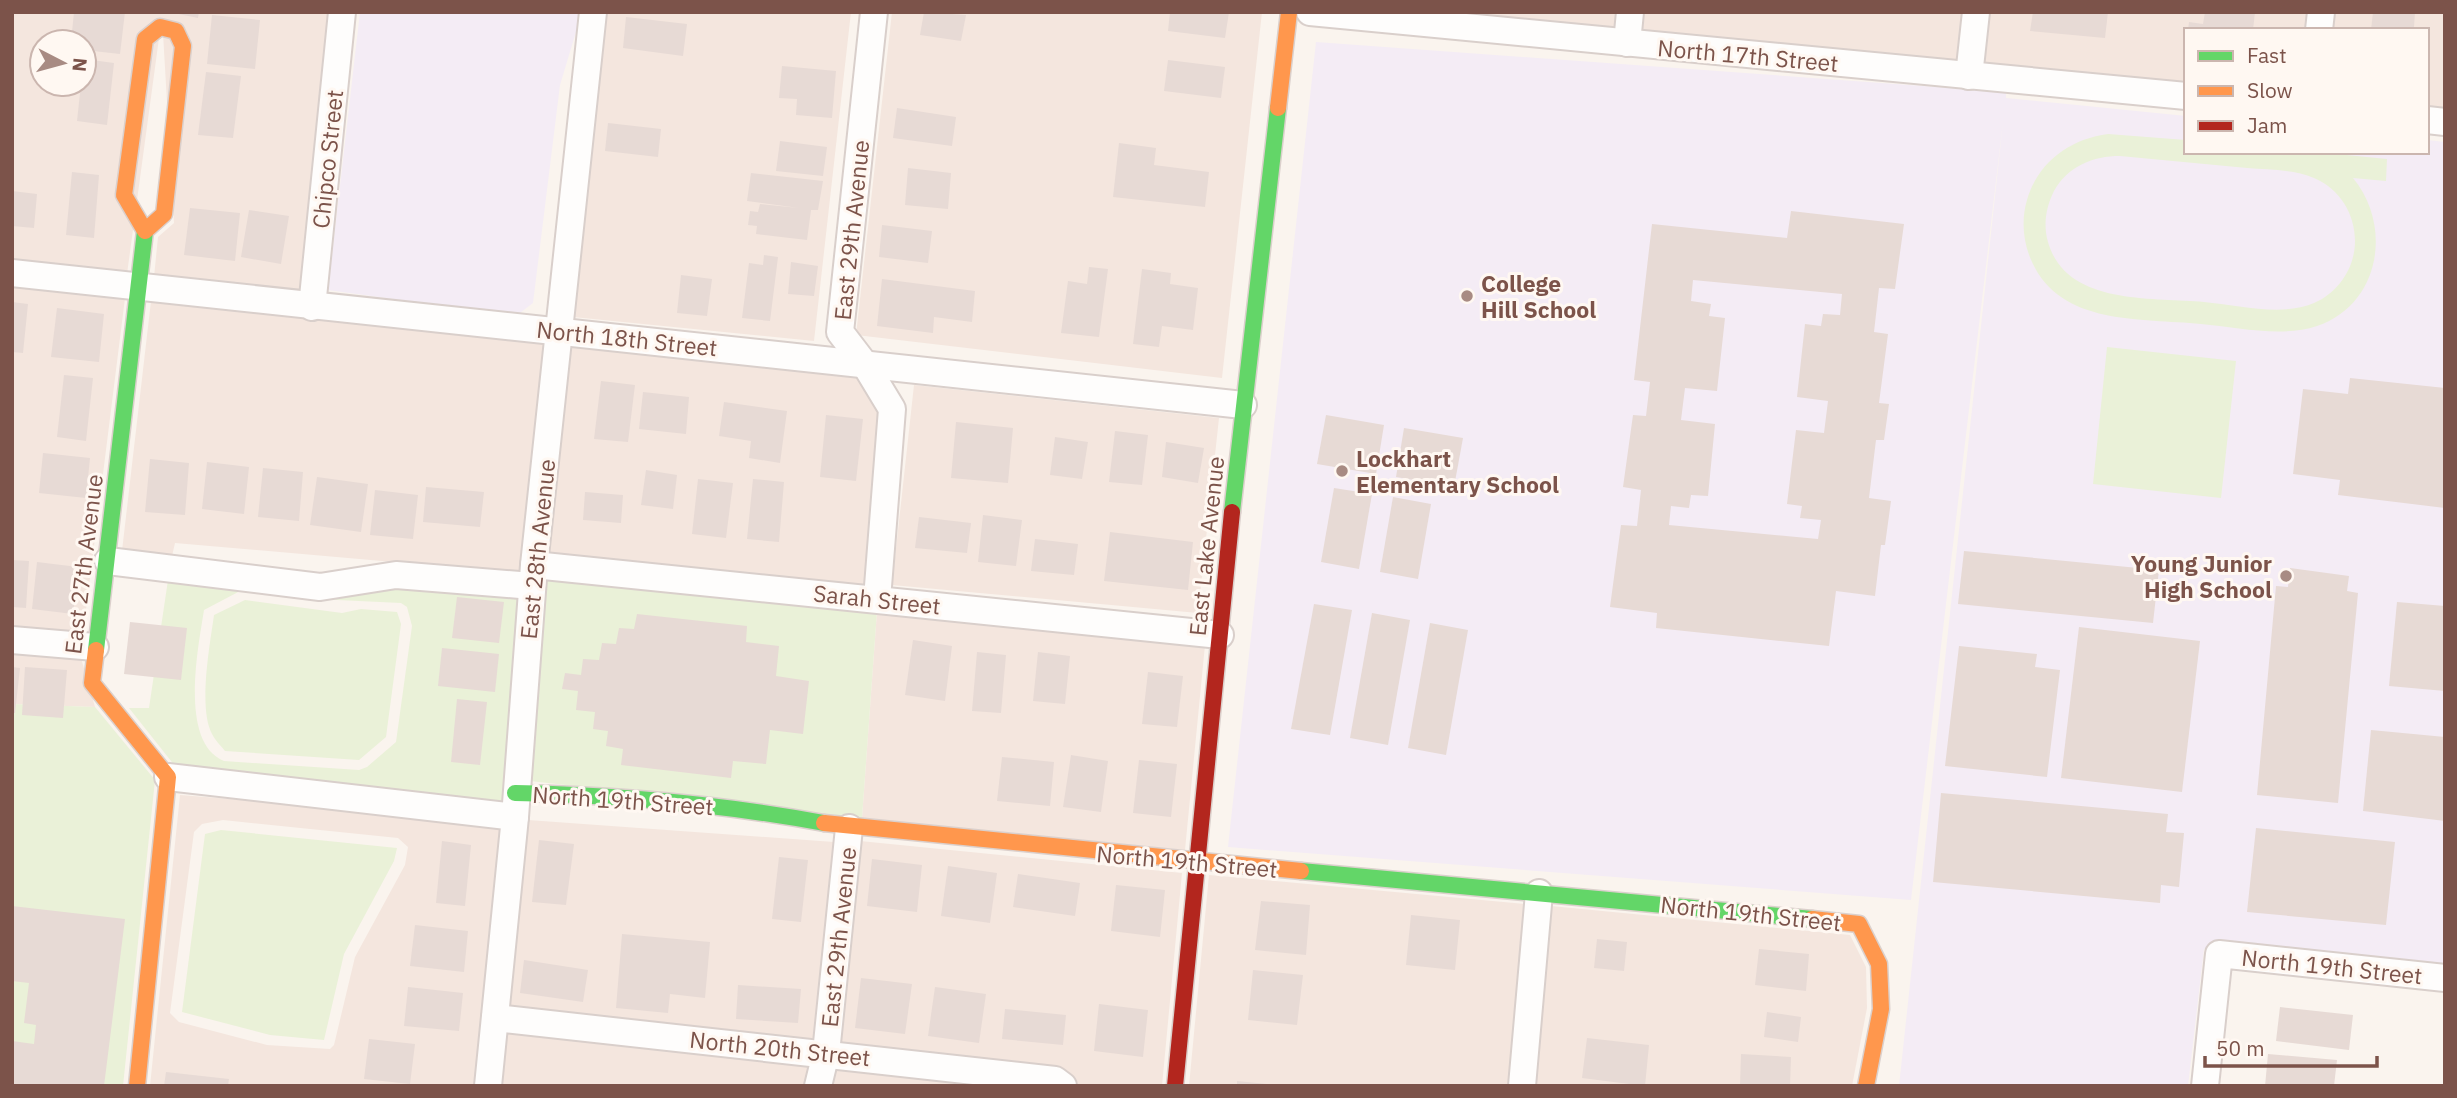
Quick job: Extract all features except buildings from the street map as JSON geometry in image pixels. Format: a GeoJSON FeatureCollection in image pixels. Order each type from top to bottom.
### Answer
{"type":"FeatureCollection","features":[{"type":"Feature","properties":{"kind":"street","name":"Chipco Street"},"geometry":{"type":"LineString","coordinates":[[312,307],[342,12]]}},
{"type":"Feature","properties":{"kind":"street","name":"East 28th Avenue"},"geometry":{"type":"LineString","coordinates":[[488,1086],[515,805],[533,575],[593,12]]}},
{"type":"Feature","properties":{"kind":"street","name":"East 29th Avenue"},"geometry":{"type":"LineString","coordinates":[[874,12],[840,332],[866,366],[892,409],[877,599]]}},
{"type":"Feature","properties":{"kind":"street","name":"East Lake Avenue"},"geometry":{"type":"LineString","coordinates":[[1175,1086],[1242,405],[1289,12]]}},
{"type":"Feature","properties":{"kind":"street","name":"North 17th Street"},"geometry":{"type":"LineString","coordinates":[[1310,12],[2184,96]]}},
{"type":"Feature","properties":{"kind":"street"},"geometry":{"type":"LineString","coordinates":[[1627,43],[1630,12]]}},
{"type":"Feature","properties":{"kind":"street"},"geometry":{"type":"LineString","coordinates":[[1969,76],[1976,12]]}},
{"type":"Feature","properties":{"kind":"street"},"geometry":{"type":"LineString","coordinates":[[160,27],[176,31],[183,46],[164,214],[145,232],[124,195],[145,39],[160,27]]}},
{"type":"Feature","properties":{"kind":"street","name":"East 27th Avenue"},"geometry":{"type":"LineString","coordinates":[[145,232],[92,683],[168,777]]}},
{"type":"Feature","properties":{"kind":"street","name":"North 18th Street"},"geometry":{"type":"LineString","coordinates":[[12,273],[1242,405]]}},
{"type":"Feature","properties":{"kind":"street","name":"Sarah Street"},"geometry":{"type":"LineString","coordinates":[[108,561],[320,587],[396,575],[533,575],[877,599],[1220,635]]}},
{"type":"Feature","properties":{"kind":"street"},"geometry":{"type":"LineString","coordinates":[[12,640],[95,647]]}},
{"type":"Feature","properties":{"kind":"street"},"geometry":{"type":"LineString","coordinates":[[137,1086],[168,777]]}},
{"type":"Feature","properties":{"kind":"street","name":"North 19th Street"},"geometry":{"type":"LineString","coordinates":[[168,777],[515,805],[617,795],[757,811],[849,828],[1859,924],[1879,964],[1881,1009],[1866,1086]]}},
{"type":"Feature","properties":{"kind":"street","name":"East 29th Avenue"},"geometry":{"type":"LineString","coordinates":[[818,1086],[826,1053],[849,828]]}},
{"type":"Feature","properties":{"kind":"street"},"geometry":{"type":"LineString","coordinates":[[1522,1086],[1539,893]]}},
{"type":"Feature","properties":{"kind":"street","name":"North 19th Street"},"geometry":{"type":"LineString","coordinates":[[2205,1086],[2219,954],[2445,978]]}},
{"type":"Feature","properties":{"kind":"street","name":"North 20th Street"},"geometry":{"type":"LineString","coordinates":[[495,1017],[1055,1080],[1063,1086]]}},
{"type":"Feature","properties":{"kind":"shaded area"},"geometry":{"type":"Polygon","coordinates":[[[12,12],[329,12],[300,293],[154,277],[158,237],[174,223],[162,16],[127,274],[12,261],[12,12]]]}},
{"type":"Feature","properties":{"kind":"shaded area"},"geometry":{"type":"Polygon","coordinates":[[[360,12],[582,12],[560,85],[533,303],[516,316],[328,290],[360,12]]]}},
{"type":"Feature","properties":{"kind":"shaded area"},"geometry":{"type":"Polygon","coordinates":[[[606,12],[851,12],[814,341],[573,317],[606,12]]]}},
{"type":"Feature","properties":{"kind":"shaded area"},"geometry":{"type":"Polygon","coordinates":[[[892,12],[1262,12],[1222,378],[856,335],[892,12]]]}},
{"type":"Feature","properties":{"kind":"shaded area"},"geometry":{"type":"Polygon","coordinates":[[[1431,12],[1616,12],[1615,30],[1431,12]]]}},
{"type":"Feature","properties":{"kind":"shaded area"},"geometry":{"type":"Polygon","coordinates":[[[1643,12],[1962,12],[1957,63],[1641,33],[1643,12]]]}},
{"type":"Feature","properties":{"kind":"shaded area"},"geometry":{"type":"Polygon","coordinates":[[[1989,12],[2308,12],[2306,28],[2184,28],[2184,84],[1983,65],[1989,12]]]}},
{"type":"Feature","properties":{"kind":"shaded area"},"geometry":{"type":"Polygon","coordinates":[[[2334,12],[2445,12],[2445,110],[2429,108],[2429,28],[2333,28],[2334,12]]]}},
{"type":"Feature","properties":{"kind":"shaded area"},"geometry":{"type":"Polygon","coordinates":[[[1316,42],[2006,92],[2006,98],[2184,116],[2184,154],[2429,154],[2429,140],[2445,142],[2445,964],[2204,949],[2188,1086],[1899,1086],[2003,122],[1911,900],[1228,847],[1316,42]]]}},
{"type":"Feature","properties":{"kind":"shaded area"},"geometry":{"type":"Polygon","coordinates":[[[12,284],[125,298],[83,634],[12,628],[12,284]]]}},
{"type":"Feature","properties":{"kind":"shaded area"},"geometry":{"type":"Polygon","coordinates":[[[151,301],[544,340],[520,573],[175,543],[172,556],[122,551],[151,301]]]}},
{"type":"Feature","properties":{"kind":"shaded area"},"geometry":{"type":"Polygon","coordinates":[[[571,343],[857,377],[878,411],[864,586],[548,554],[571,343]]]}},
{"type":"Feature","properties":{"kind":"shaded area"},"geometry":{"type":"Polygon","coordinates":[[[914,385],[1219,418],[1198,613],[892,585],[914,385]]]}},
{"type":"Feature","properties":{"kind":"shaded area"},"geometry":{"type":"Polygon","coordinates":[[[877,611],[1205,645],[1185,850],[862,818],[877,611]]]}},
{"type":"Feature","properties":{"kind":"shaded area"},"geometry":{"type":"Polygon","coordinates":[[[12,652],[81,658],[95,707],[12,704],[12,652]]]}},
{"type":"Feature","properties":{"kind":"shaded area"},"geometry":{"type":"Polygon","coordinates":[[[180,795],[295,804],[500,827],[475,1086],[150,1086],[180,795]],[[223,820],[202,824],[194,832],[170,1013],[179,1022],[267,1045],[330,1049],[334,1045],[355,957],[405,865],[408,847],[398,838],[223,820]]]}},
{"type":"Feature","properties":{"kind":"shaded area"},"geometry":{"type":"Polygon","coordinates":[[[528,820],[834,842],[814,1040],[509,1007],[528,820]]]}},
{"type":"Feature","properties":{"kind":"shaded area"},"geometry":{"type":"Polygon","coordinates":[[[860,841],[1182,873],[1162,1086],[1081,1086],[1056,1068],[841,1042],[860,841]]]}},
{"type":"Feature","properties":{"kind":"shaded area"},"geometry":{"type":"Polygon","coordinates":[[[1209,875],[1525,904],[1508,1086],[1189,1086],[1209,875]]]}},
{"type":"Feature","properties":{"kind":"shaded area"},"geometry":{"type":"Polygon","coordinates":[[[1551,906],[1850,935],[1866,967],[1867,1008],[1852,1086],[1535,1086],[1551,906]]]}},
{"type":"Feature","properties":{"kind":"shaded area"},"geometry":{"type":"Polygon","coordinates":[[[507,1031],[810,1063],[805,1086],[501,1086],[507,1031]]]}},
{"type":"Feature","properties":{"kind":"shaded area"},"geometry":{"type":"Polygon","coordinates":[[[837,1066],[1003,1086],[832,1086],[837,1066]]]}},
{"type":"Feature","properties":{"kind":"green space"},"geometry":{"type":"Polygon","coordinates":[[[2108,134],[2184,140],[2184,154],[2336,154],[2387,159],[2386,181],[2353,178],[2366,197],[2376,240],[2374,262],[2367,283],[2355,301],[2338,316],[2317,326],[2289,331],[2259,331],[2129,319],[2082,308],[2062,298],[2045,283],[2029,255],[2024,231],[2027,200],[2039,174],[2057,155],[2081,141],[2108,134]],[[2120,156],[2091,160],[2066,175],[2054,191],[2046,216],[2046,236],[2058,263],[2073,278],[2092,288],[2113,294],[2274,310],[2301,307],[2323,299],[2338,286],[2352,261],[2355,241],[2349,212],[2338,196],[2323,183],[2290,171],[2120,156]]]}},
{"type":"Feature","properties":{"kind":"green space"},"geometry":{"type":"Polygon","coordinates":[[[2107,347],[2236,361],[2221,498],[2093,484],[2107,347]]]}},
{"type":"Feature","properties":{"kind":"green space"},"geometry":{"type":"Polygon","coordinates":[[[546,578],[877,611],[862,818],[530,781],[546,578]]]}},
{"type":"Feature","properties":{"kind":"green space"},"geometry":{"type":"Polygon","coordinates":[[[168,580],[242,590],[204,610],[195,693],[196,715],[201,735],[210,751],[224,761],[359,770],[367,767],[396,742],[412,626],[407,607],[401,603],[331,600],[332,597],[397,587],[518,597],[502,803],[175,766],[129,708],[149,708],[168,580]]]}},
{"type":"Feature","properties":{"kind":"green space"},"geometry":{"type":"Polygon","coordinates":[[[245,600],[342,613],[361,609],[397,612],[401,624],[386,737],[359,760],[225,751],[212,734],[206,709],[210,642],[214,615],[245,600]]]}},
{"type":"Feature","properties":{"kind":"green space"},"geometry":{"type":"Polygon","coordinates":[[[12,704],[95,707],[155,780],[123,1086],[12,1086],[12,704]]]}},
{"type":"Feature","properties":{"kind":"green space"},"geometry":{"type":"Polygon","coordinates":[[[221,830],[397,848],[394,861],[344,954],[324,1040],[270,1035],[182,1012],[205,834],[221,830]]]}},
{"type":"Feature","properties":{"kind":"traffic: fast"},"geometry":{"type":"LineString","coordinates":[[1232,512],[1278,108]]}},
{"type":"Feature","properties":{"kind":"traffic: fast"},"geometry":{"type":"LineString","coordinates":[[96,650],[145,231]]}},
{"type":"Feature","properties":{"kind":"traffic: fast"},"geometry":{"type":"LineString","coordinates":[[515,793],[670,802],[824,823]]}},
{"type":"Feature","properties":{"kind":"traffic: fast"},"geometry":{"type":"LineString","coordinates":[[1301,871],[1812,919]]}},
{"type":"Feature","properties":{"kind":"traffic: slow"},"geometry":{"type":"LineString","coordinates":[[1278,108],[1289,12]]}},
{"type":"Feature","properties":{"kind":"traffic: slow"},"geometry":{"type":"LineString","coordinates":[[160,27],[176,31],[183,46],[164,214],[145,231],[124,195],[145,39],[160,27]]}},
{"type":"Feature","properties":{"kind":"traffic: slow"},"geometry":{"type":"LineString","coordinates":[[96,650],[92,683],[168,777],[137,1086]]}},
{"type":"Feature","properties":{"kind":"traffic: slow"},"geometry":{"type":"LineString","coordinates":[[824,823],[1301,871]]}},
{"type":"Feature","properties":{"kind":"traffic: slow"},"geometry":{"type":"LineString","coordinates":[[1812,919],[1859,924],[1879,964],[1881,1009],[1866,1086]]}},
{"type":"Feature","properties":{"kind":"traffic: jam"},"geometry":{"type":"LineString","coordinates":[[1175,1086],[1232,512]]}},
{"type":"Feature","properties":{"kind":"place","name":"College Hill School"},"geometry":{"type":"Point","coordinates":[1467,296]}},
{"type":"Feature","properties":{"kind":"place","name":"Lockhart Elementary School"},"geometry":{"type":"Point","coordinates":[1342,471]}},
{"type":"Feature","properties":{"kind":"place","name":"Young Junior High School"},"geometry":{"type":"Point","coordinates":[2286,576]}}]}
